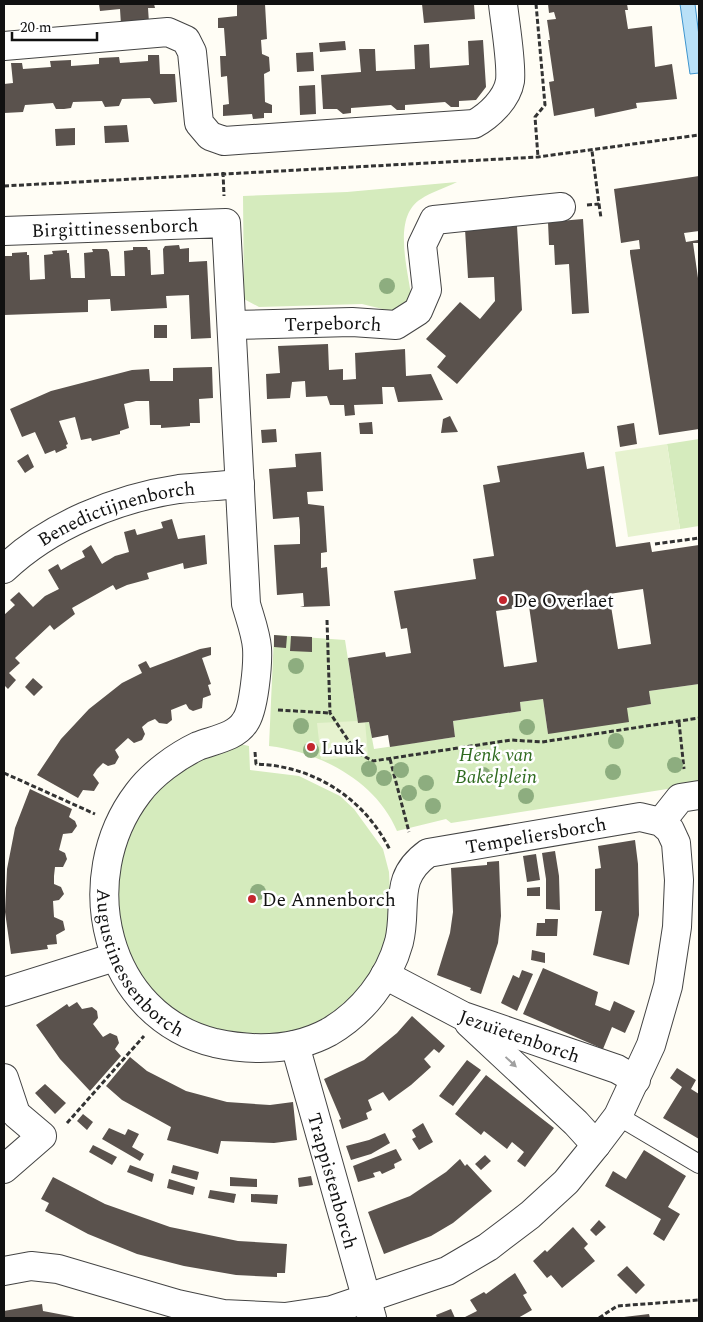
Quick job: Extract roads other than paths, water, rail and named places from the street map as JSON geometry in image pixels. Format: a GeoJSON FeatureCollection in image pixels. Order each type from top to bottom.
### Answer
{"type":"FeatureCollection","features":[{"type":"Feature","properties":{"kind":"street"},"geometry":{"type":"LineString","coordinates":[[4,46],[168,32],[186,40],[192,52],[199,123],[210,136],[224,141],[474,124],[485,119],[505,95],[510,80],[503,4]]}},
{"type":"Feature","properties":{"kind":"street","name":"Terpeborch"},"geometry":{"type":"LineString","coordinates":[[232,326],[352,322],[396,324],[418,311],[427,290],[422,245],[434,220],[561,207]]}},
{"type":"Feature","properties":{"kind":"street","name":"Birgittinessenborch"},"geometry":{"type":"LineString","coordinates":[[4,231],[226,223],[232,326]]}},
{"type":"Feature","properties":{"kind":"street"},"geometry":{"type":"LineString","coordinates":[[232,326],[240,484]]}},
{"type":"Feature","properties":{"kind":"street","name":"Benedictijnenborch"},"geometry":{"type":"LineString","coordinates":[[4,569],[22,552],[70,524],[120,504],[178,490],[240,484]]}},
{"type":"Feature","properties":{"kind":"street","name":"Augustinessenborch"},"geometry":{"type":"LineString","coordinates":[[240,484],[246,604],[257,648],[248,717],[234,732],[196,747],[169,764],[139,791],[118,824],[108,854],[104,890],[105,923],[115,957],[143,998],[161,1017],[182,1031],[212,1042],[238,1048],[295,1045],[328,1032],[363,1006],[385,976],[398,942],[415,866]]}},
{"type":"Feature","properties":{"kind":"street"},"geometry":{"type":"LineString","coordinates":[[4,1271],[30,1266],[58,1269],[175,1311],[285,1317],[332,1310],[369,1308],[446,1271],[488,1247],[530,1215],[566,1182],[618,1116],[636,1080],[650,1045],[668,986],[677,928],[679,880],[676,843],[670,830],[661,822],[689,797]]}},
{"type":"Feature","properties":{"kind":"street","name":"Tempeliersborch"},"geometry":{"type":"LineString","coordinates":[[415,866],[640,817],[661,822]]}},
{"type":"Feature","properties":{"kind":"street"},"geometry":{"type":"LineString","coordinates":[[4,992],[115,957]]}},
{"type":"Feature","properties":{"kind":"street"},"geometry":{"type":"LineString","coordinates":[[385,976],[463,1016]]}},
{"type":"Feature","properties":{"kind":"street","name":"Jezuïetenborch"},"geometry":{"type":"LineString","coordinates":[[463,1016],[617,1069],[636,1080]]}},
{"type":"Feature","properties":{"kind":"street","name":"Jezuïetenborch"},"geometry":{"type":"LineString","coordinates":[[463,1016],[576,1123],[596,1145]]}},
{"type":"Feature","properties":{"kind":"street","name":"Trappistenborch"},"geometry":{"type":"LineString","coordinates":[[295,1045],[369,1308]]}},
{"type":"Feature","properties":{"kind":"street"},"geometry":{"type":"LineString","coordinates":[[4,1078],[16,1114],[42,1136],[4,1169]]}},
{"type":"Feature","properties":{"kind":"lane"},"geometry":{"type":"LineString","coordinates":[[618,1116],[699,1164]]}},
{"type":"Feature","properties":{"kind":"water"},"geometry":{"type":"Polygon","coordinates":[[[680,4],[695,4],[699,36],[699,73],[690,74],[680,4]]]}},
{"type":"Feature","properties":{"kind":"place","name":"De Overlaet"},"geometry":{"type":"Point","coordinates":[503,600]}},
{"type":"Feature","properties":{"kind":"place","name":"Luuk"},"geometry":{"type":"Point","coordinates":[311,747]}},
{"type":"Feature","properties":{"kind":"place","name":"De Annenborch"},"geometry":{"type":"Point","coordinates":[252,899]}},
{"type":"Feature","properties":{"kind":"park label","name":"Henk van Bakelplein"},"geometry":{"type":"Point","coordinates":[496,765]}}]}
